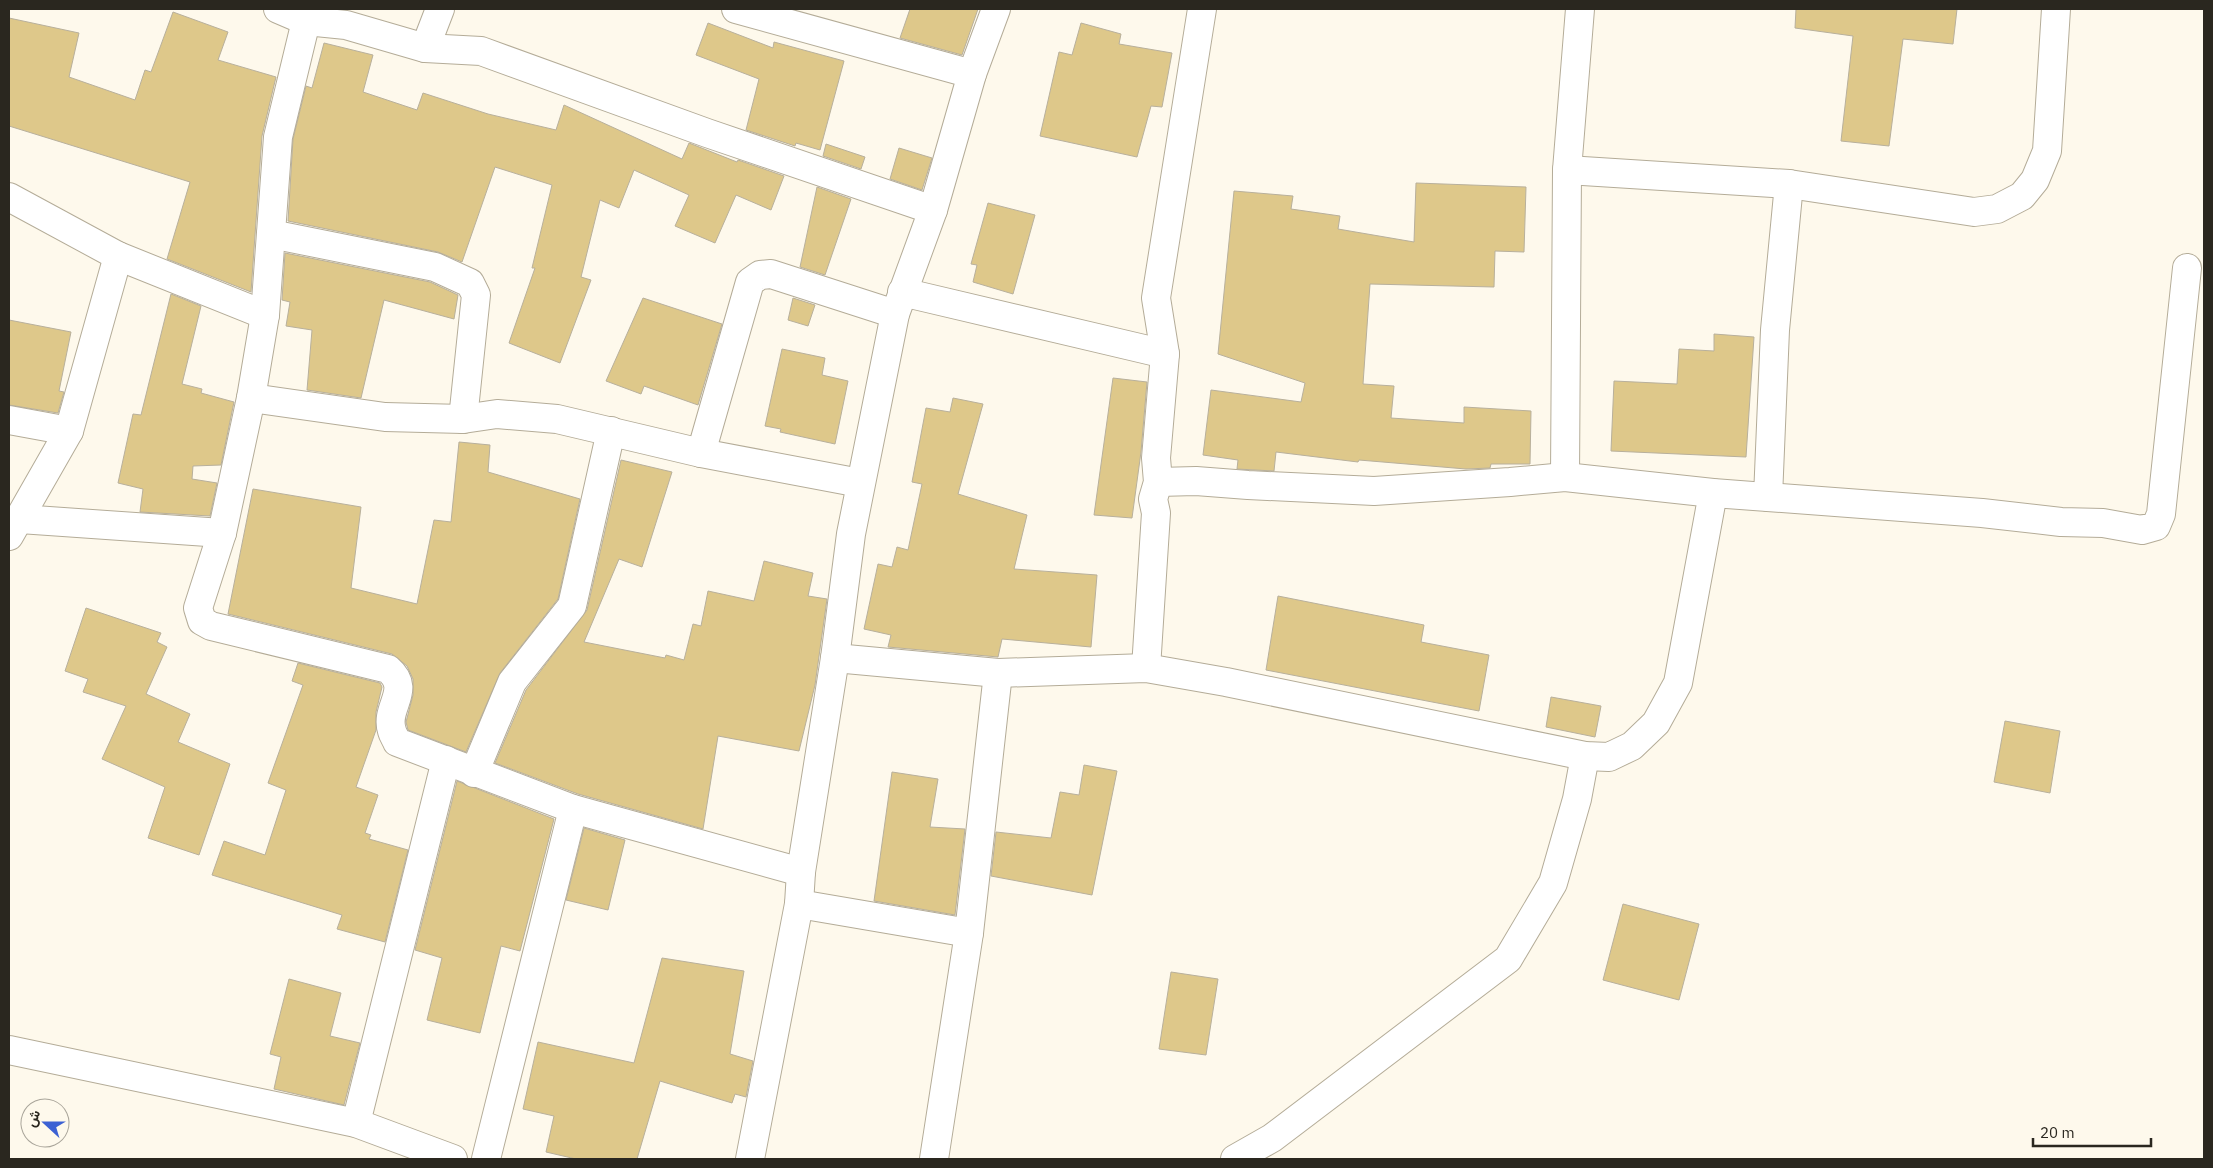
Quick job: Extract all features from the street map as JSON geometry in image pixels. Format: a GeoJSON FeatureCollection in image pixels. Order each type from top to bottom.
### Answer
{"type":"FeatureCollection","features":[{"type":"Feature","properties":{"kind":"street"},"geometry":{"type":"LineString","coordinates":[[278,9],[306,22],[346,25],[425,48],[481,51],[707,133],[932,210]]}},
{"type":"Feature","properties":{"kind":"street"},"geometry":{"type":"LineString","coordinates":[[425,48],[440,9]]}},
{"type":"Feature","properties":{"kind":"street"},"geometry":{"type":"LineString","coordinates":[[736,9],[972,74]]}},
{"type":"Feature","properties":{"kind":"street"},"geometry":{"type":"LineString","coordinates":[[750,1159],[799,904],[801,872],[835,658],[851,534],[860,483],[899,303],[932,210],[972,74],[996,9]]}},
{"type":"Feature","properties":{"kind":"street"},"geometry":{"type":"LineString","coordinates":[[1146,668],[1156,513],[1153,499],[1158,482],[1156,458],[1165,354],[1156,298],[1202,9]]}},
{"type":"Feature","properties":{"kind":"street"},"geometry":{"type":"LineString","coordinates":[[1565,477],[1567,170],[1580,9]]}},
{"type":"Feature","properties":{"kind":"street"},"geometry":{"type":"LineString","coordinates":[[1567,170],[1789,184],[1974,212],[1997,209],[2022,196],[2035,180],[2047,151],[2056,9]]}},
{"type":"Feature","properties":{"kind":"street"},"geometry":{"type":"LineString","coordinates":[[306,22],[278,137],[265,315],[251,398],[222,533],[198,608],[202,621],[211,626],[388,669],[397,679],[399,689],[391,719],[392,731],[397,742],[446,760],[474,773],[574,809],[801,872]]}},
{"type":"Feature","properties":{"kind":"street"},"geometry":{"type":"LineString","coordinates":[[1768,497],[1775,330],[1789,184]]}},
{"type":"Feature","properties":{"kind":"street"},"geometry":{"type":"LineString","coordinates":[[9,197],[118,256],[265,315]]}},
{"type":"Feature","properties":{"kind":"street"},"geometry":{"type":"LineString","coordinates":[[271,234],[435,267],[470,282],[476,296],[463,419]]}},
{"type":"Feature","properties":{"kind":"street"},"geometry":{"type":"LineString","coordinates":[[118,256],[69,431],[14,527],[222,533]]}},
{"type":"Feature","properties":{"kind":"street"},"geometry":{"type":"LineString","coordinates":[[1158,482],[1196,481],[1374,491],[1565,477],[1713,493],[1982,513],[2061,522],[2103,523],[2142,530],[2156,526],[2162,514],[2187,268]]}},
{"type":"Feature","properties":{"kind":"street"},"geometry":{"type":"LineString","coordinates":[[701,453],[750,282],[760,275],[771,274],[899,303],[1165,354]]}},
{"type":"Feature","properties":{"kind":"street"},"geometry":{"type":"LineString","coordinates":[[251,398],[385,417],[463,419],[497,414],[557,419],[701,453],[860,483]]}},
{"type":"Feature","properties":{"kind":"street"},"geometry":{"type":"LineString","coordinates":[[9,420],[69,431]]}},
{"type":"Feature","properties":{"kind":"street"},"geometry":{"type":"LineString","coordinates":[[474,773],[512,682],[572,606],[611,431]]}},
{"type":"Feature","properties":{"kind":"street"},"geometry":{"type":"LineString","coordinates":[[835,658],[998,673],[1146,668],[1226,682],[1584,756],[1609,757],[1632,746],[1656,723],[1678,683],[1713,493]]}},
{"type":"Feature","properties":{"kind":"street"},"geometry":{"type":"LineString","coordinates":[[934,1159],[969,933],[998,673]]}},
{"type":"Feature","properties":{"kind":"street"},"geometry":{"type":"LineString","coordinates":[[1235,1159],[1272,1138],[1508,958],[1553,883],[1577,799],[1584,756]]}},
{"type":"Feature","properties":{"kind":"street"},"geometry":{"type":"LineString","coordinates":[[356,1123],[446,760]]}},
{"type":"Feature","properties":{"kind":"street"},"geometry":{"type":"LineString","coordinates":[[486,1159],[574,809]]}},
{"type":"Feature","properties":{"kind":"street"},"geometry":{"type":"LineString","coordinates":[[799,904],[969,933]]}},
{"type":"Feature","properties":{"kind":"street"},"geometry":{"type":"LineString","coordinates":[[9,1050],[356,1123],[453,1159]]}},
{"type":"Feature","properties":{"kind":"building"},"geometry":{"type":"Polygon","coordinates":[[[910,9],[978,9],[962,55],[900,38],[910,9]]]}},
{"type":"Feature","properties":{"kind":"building"},"geometry":{"type":"Polygon","coordinates":[[[1796,9],[1957,9],[1953,44],[1903,39],[1889,146],[1841,141],[1853,36],[1795,28],[1796,9]]]}},
{"type":"Feature","properties":{"kind":"building"},"geometry":{"type":"Polygon","coordinates":[[[173,12],[228,32],[218,60],[276,77],[262,136],[251,292],[167,259],[190,182],[9,126],[9,18],[79,33],[69,77],[135,100],[145,70],[151,72],[173,12]]]}},
{"type":"Feature","properties":{"kind":"building"},"geometry":{"type":"Polygon","coordinates":[[[708,23],[773,48],[774,42],[844,61],[820,150],[796,143],[795,146],[746,130],[759,79],[696,55],[708,23]]]}},
{"type":"Feature","properties":{"kind":"building"},"geometry":{"type":"Polygon","coordinates":[[[1081,23],[1121,34],[1119,44],[1172,53],[1162,107],[1151,106],[1137,157],[1040,136],[1059,52],[1072,55],[1081,23]]]}},
{"type":"Feature","properties":{"kind":"building"},"geometry":{"type":"Polygon","coordinates":[[[324,43],[373,55],[363,92],[417,110],[423,93],[488,114],[556,130],[564,105],[682,159],[689,143],[737,162],[738,160],[784,176],[771,210],[736,195],[715,243],[675,226],[689,195],[634,170],[619,208],[600,200],[581,277],[591,280],[560,363],[509,343],[535,268],[532,268],[552,185],[495,167],[462,262],[438,252],[288,221],[293,139],[306,86],[312,88],[324,43]]]}},
{"type":"Feature","properties":{"kind":"building"},"geometry":{"type":"Polygon","coordinates":[[[826,144],[865,157],[861,169],[823,156],[826,144]]]}},
{"type":"Feature","properties":{"kind":"building"},"geometry":{"type":"Polygon","coordinates":[[[899,148],[932,158],[922,190],[890,179],[899,148]]]}},
{"type":"Feature","properties":{"kind":"building"},"geometry":{"type":"Polygon","coordinates":[[[1416,183],[1526,187],[1524,252],[1495,251],[1494,287],[1370,284],[1363,384],[1394,386],[1391,418],[1464,423],[1464,407],[1531,411],[1530,464],[1491,464],[1490,468],[1466,469],[1359,460],[1358,462],[1276,452],[1274,471],[1237,469],[1238,460],[1203,455],[1211,390],[1301,402],[1305,383],[1218,354],[1234,191],[1293,196],[1291,209],[1340,216],[1338,229],[1414,242],[1416,183]]]}},
{"type":"Feature","properties":{"kind":"building"},"geometry":{"type":"Polygon","coordinates":[[[817,187],[851,199],[825,275],[800,267],[817,187]]]}},
{"type":"Feature","properties":{"kind":"building"},"geometry":{"type":"Polygon","coordinates":[[[988,203],[1035,215],[1013,294],[973,282],[977,265],[971,264],[988,203]]]}},
{"type":"Feature","properties":{"kind":"building"},"geometry":{"type":"Polygon","coordinates":[[[285,253],[430,282],[458,295],[454,319],[384,300],[361,398],[307,390],[312,330],[286,326],[290,302],[282,300],[285,253]]]}},
{"type":"Feature","properties":{"kind":"building"},"geometry":{"type":"Polygon","coordinates":[[[171,294],[201,306],[182,384],[202,389],[201,393],[234,402],[221,465],[193,466],[192,479],[217,483],[210,516],[140,512],[143,489],[118,483],[133,414],[141,415],[171,294]]]}},
{"type":"Feature","properties":{"kind":"building"},"geometry":{"type":"Polygon","coordinates":[[[643,298],[722,324],[698,405],[644,386],[641,394],[606,381],[643,298]]]}},
{"type":"Feature","properties":{"kind":"building"},"geometry":{"type":"Polygon","coordinates":[[[793,298],[815,305],[808,326],[788,320],[793,298]]]}},
{"type":"Feature","properties":{"kind":"building"},"geometry":{"type":"Polygon","coordinates":[[[9,320],[71,332],[59,391],[64,392],[58,413],[9,405],[9,320]]]}},
{"type":"Feature","properties":{"kind":"building"},"geometry":{"type":"Polygon","coordinates":[[[1714,334],[1754,337],[1746,457],[1611,451],[1614,381],[1677,384],[1679,349],[1714,351],[1714,334]]]}},
{"type":"Feature","properties":{"kind":"building"},"geometry":{"type":"Polygon","coordinates":[[[782,349],[825,358],[822,375],[848,381],[835,444],[780,432],[781,429],[765,426],[782,349]]]}},
{"type":"Feature","properties":{"kind":"building"},"geometry":{"type":"Polygon","coordinates":[[[1113,378],[1147,382],[1141,452],[1132,518],[1094,515],[1113,378]]]}},
{"type":"Feature","properties":{"kind":"building"},"geometry":{"type":"Polygon","coordinates":[[[953,398],[983,404],[958,494],[1027,515],[1014,569],[1097,575],[1091,647],[1002,639],[998,657],[888,647],[891,635],[864,629],[878,564],[892,567],[897,547],[908,550],[922,484],[912,482],[926,408],[950,412],[953,398]]]}},
{"type":"Feature","properties":{"kind":"building"},"geometry":{"type":"Polygon","coordinates":[[[459,442],[490,445],[488,472],[580,499],[558,599],[500,673],[466,752],[408,730],[406,722],[413,695],[413,679],[407,666],[392,654],[228,614],[253,489],[361,507],[351,588],[417,604],[434,520],[451,522],[459,442]]]}},
{"type":"Feature","properties":{"kind":"building"},"geometry":{"type":"Polygon","coordinates":[[[621,460],[672,472],[642,567],[619,559],[584,642],[665,658],[666,655],[684,660],[693,624],[701,626],[708,591],[754,601],[764,561],[813,573],[808,596],[827,599],[815,685],[799,751],[718,736],[703,829],[578,794],[495,763],[526,690],[587,610],[621,460]]]}},
{"type":"Feature","properties":{"kind":"building"},"geometry":{"type":"Polygon","coordinates":[[[1278,596],[1424,625],[1421,642],[1489,655],[1479,711],[1266,670],[1278,596]]]}},
{"type":"Feature","properties":{"kind":"building"},"geometry":{"type":"Polygon","coordinates":[[[86,608],[161,633],[157,642],[167,647],[146,694],[190,714],[178,742],[230,764],[199,855],[148,838],[165,787],[102,759],[126,706],[83,692],[88,679],[65,671],[86,608]]]}},
{"type":"Feature","properties":{"kind":"building"},"geometry":{"type":"Polygon","coordinates":[[[298,663],[380,683],[382,687],[376,712],[376,730],[356,787],[378,795],[365,833],[371,835],[369,839],[408,850],[385,942],[337,929],[342,915],[212,875],[224,841],[265,855],[286,790],[268,783],[303,685],[292,681],[298,663]]]}},
{"type":"Feature","properties":{"kind":"building"},"geometry":{"type":"Polygon","coordinates":[[[1551,697],[1601,706],[1595,737],[1546,727],[1551,697]]]}},
{"type":"Feature","properties":{"kind":"building"},"geometry":{"type":"Polygon","coordinates":[[[2005,721],[2060,731],[2050,793],[1994,782],[2005,721]]]}},
{"type":"Feature","properties":{"kind":"building"},"geometry":{"type":"Polygon","coordinates":[[[1084,765],[1117,771],[1092,895],[991,876],[996,832],[1051,838],[1060,792],[1079,795],[1084,765]]]}},
{"type":"Feature","properties":{"kind":"building"},"geometry":{"type":"Polygon","coordinates":[[[892,772],[938,779],[930,827],[965,829],[955,915],[874,901],[892,772]]]}},
{"type":"Feature","properties":{"kind":"building"},"geometry":{"type":"Polygon","coordinates":[[[457,781],[554,819],[520,951],[501,946],[480,1033],[427,1020],[442,958],[415,950],[457,781]]]}},
{"type":"Feature","properties":{"kind":"building"},"geometry":{"type":"Polygon","coordinates":[[[584,828],[625,840],[608,910],[566,900],[584,828]]]}},
{"type":"Feature","properties":{"kind":"building"},"geometry":{"type":"Polygon","coordinates":[[[1623,904],[1699,924],[1679,1000],[1603,980],[1623,904]]]}},
{"type":"Feature","properties":{"kind":"building"},"geometry":{"type":"Polygon","coordinates":[[[662,958],[744,971],[730,1054],[753,1061],[746,1097],[735,1094],[732,1103],[660,1081],[637,1159],[576,1159],[546,1152],[554,1116],[523,1109],[538,1042],[634,1063],[662,958]]]}},
{"type":"Feature","properties":{"kind":"building"},"geometry":{"type":"Polygon","coordinates":[[[1171,972],[1218,979],[1206,1055],[1159,1049],[1171,972]]]}},
{"type":"Feature","properties":{"kind":"building"},"geometry":{"type":"Polygon","coordinates":[[[289,979],[341,993],[330,1036],[360,1043],[344,1105],[274,1089],[281,1057],[270,1054],[289,979]]]}}]}
